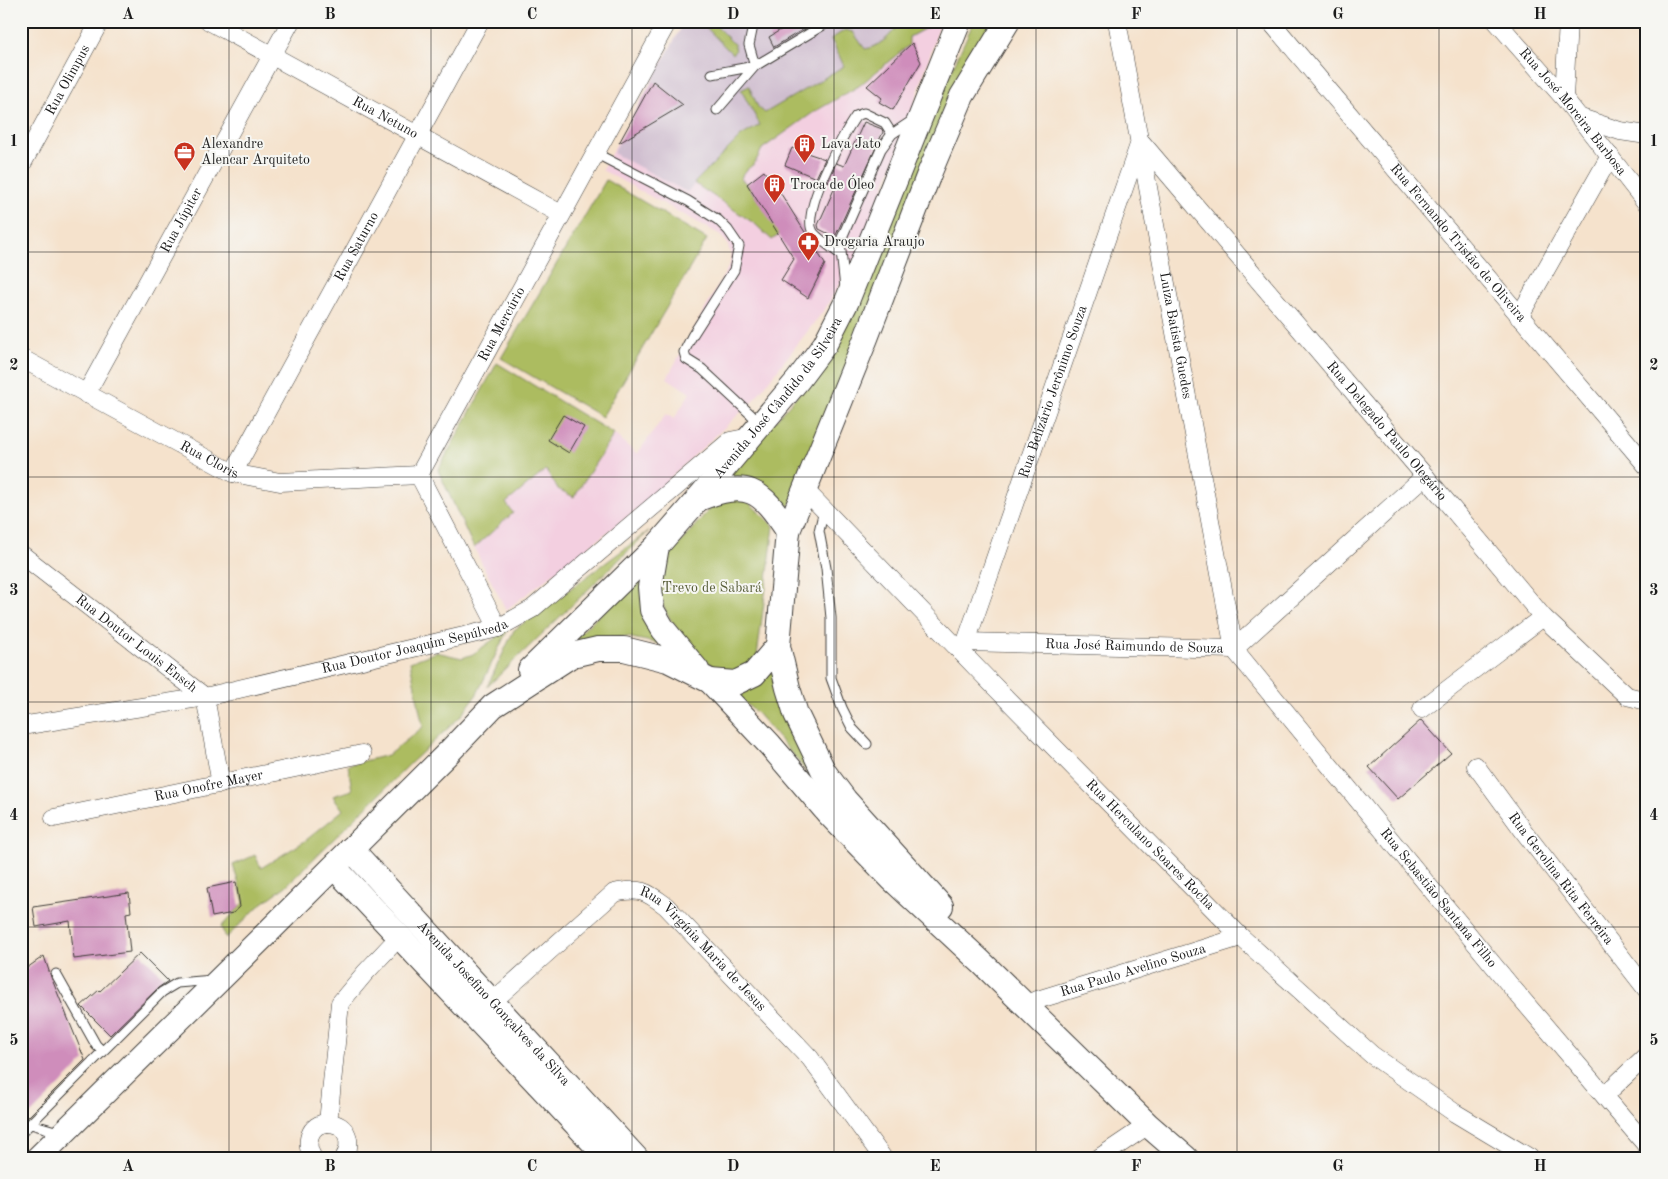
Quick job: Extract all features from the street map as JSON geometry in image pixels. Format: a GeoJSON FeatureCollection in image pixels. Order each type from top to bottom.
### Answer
{"type":"FeatureCollection","features":[{"type":"Feature","properties":{"kind":"main road"},"geometry":{"type":"LineString","coordinates":[[981,962],[958,925],[845,800],[824,772],[796,714],[778,646],[788,531],[929,174],[962,96],[1008,21]]}},
{"type":"Feature","properties":{"kind":"main road","name":"Avenida José Cândido da Silveira"},"geometry":{"type":"LineString","coordinates":[[492,706],[657,546],[798,380],[825,344],[847,301],[958,23]]}},
{"type":"Feature","properties":{"kind":"main road"},"geometry":{"type":"LineString","coordinates":[[698,499],[722,490],[743,489],[760,496],[774,510],[788,531]]}},
{"type":"Feature","properties":{"kind":"main road"},"geometry":{"type":"LineString","coordinates":[[657,546],[650,587],[652,610],[663,629],[706,679],[770,745],[835,821],[892,880],[981,962],[1148,1125],[1186,1158]]}},
{"type":"Feature","properties":{"kind":"main road"},"geometry":{"type":"LineString","coordinates":[[38,1158],[334,867],[492,706],[572,655],[598,649],[624,649],[668,660],[706,679],[735,683],[754,674],[778,646]]}},
{"type":"Feature","properties":{"kind":"main road","name":"Avenida Josefino Gonçalves da Silva"},"geometry":{"type":"LineString","coordinates":[[351,850],[636,1158]]}},
{"type":"Feature","properties":{"kind":"main road","name":"Avenida Josefino Gonçalves da Silva"},"geometry":{"type":"LineString","coordinates":[[334,867],[608,1158]]}},
{"type":"Feature","properties":{"kind":"street","name":"Rua Olimpus"},"geometry":{"type":"LineString","coordinates":[[21,166],[100,21]]}},
{"type":"Feature","properties":{"kind":"street","name":"Rua Netuno"},"geometry":{"type":"LineString","coordinates":[[209,21],[561,214]]}},
{"type":"Feature","properties":{"kind":"street","name":"Rua Júpiter"},"geometry":{"type":"LineString","coordinates":[[86,394],[291,21]]}},
{"type":"Feature","properties":{"kind":"street","name":"Rua Saturno"},"geometry":{"type":"LineString","coordinates":[[233,473],[480,21]]}},
{"type":"Feature","properties":{"kind":"street","name":"Rua Mercúrio"},"geometry":{"type":"LineString","coordinates":[[419,475],[668,21]]}},
{"type":"Feature","properties":{"kind":"street","name":"Luiza Batista Guedes"},"geometry":{"type":"LineString","coordinates":[[1117,21],[1234,650]]}},
{"type":"Feature","properties":{"kind":"street","name":"Rua Fernando Tristão de Oliveira"},"geometry":{"type":"LineString","coordinates":[[1270,21],[1647,466]]}},
{"type":"Feature","properties":{"kind":"street","name":"Rua José Moreira Barbosa"},"geometry":{"type":"LineString","coordinates":[[1496,21],[1581,118],[1647,204]]}},
{"type":"Feature","properties":{"kind":"street"},"geometry":{"type":"LineString","coordinates":[[1564,98],[1568,21]]}},
{"type":"Feature","properties":{"kind":"street"},"geometry":{"type":"LineString","coordinates":[[1581,118],[1620,131],[1647,135]]}},
{"type":"Feature","properties":{"kind":"street","name":"Rua Delegado Paulo Olegário"},"geometry":{"type":"LineString","coordinates":[[1140,141],[1543,617],[1627,696],[1647,701]]}},
{"type":"Feature","properties":{"kind":"street","name":"Rua Belizário Jerônimo Souza"},"geometry":{"type":"LineString","coordinates":[[962,646],[1140,141]]}},
{"type":"Feature","properties":{"kind":"street"},"geometry":{"type":"LineString","coordinates":[[1519,317],[1610,156]]}},
{"type":"Feature","properties":{"kind":"street","name":"Rua Cloris"},"geometry":{"type":"LineString","coordinates":[[21,358],[233,473],[280,482],[419,475]]}},
{"type":"Feature","properties":{"kind":"street","name":"Rua Doutor Joaquim Sepúlveda"},"geometry":{"type":"LineString","coordinates":[[21,726],[205,697],[498,628],[532,608],[730,441],[755,430]]}},
{"type":"Feature","properties":{"kind":"street"},"geometry":{"type":"LineString","coordinates":[[419,475],[498,628]]}},
{"type":"Feature","properties":{"kind":"street","name":"Rua José Raimundo de Souza"},"geometry":{"type":"LineString","coordinates":[[962,646],[1234,650],[1425,476]]}},
{"type":"Feature","properties":{"kind":"street","name":"Rua Herculano Soares Rocha"},"geometry":{"type":"LineString","coordinates":[[805,490],[962,646],[1241,938],[1372,1055],[1455,1113],[1530,1158]]}},
{"type":"Feature","properties":{"kind":"street","name":"Rua Doutor Louis Ensch"},"geometry":{"type":"LineString","coordinates":[[21,554],[205,697],[221,784]]}},
{"type":"Feature","properties":{"kind":"street"},"geometry":{"type":"LineString","coordinates":[[1422,709],[1543,617]]}},
{"type":"Feature","properties":{"kind":"street","name":"Rua Sebastião Santana Filho"},"geometry":{"type":"LineString","coordinates":[[1234,650],[1509,984],[1647,1146]]}},
{"type":"Feature","properties":{"kind":"street","name":"Rua Onofre Mayer"},"geometry":{"type":"LineString","coordinates":[[54,818],[362,754]]}},
{"type":"Feature","properties":{"kind":"street","name":"Rua Gerolina Rita Ferreira"},"geometry":{"type":"LineString","coordinates":[[1476,766],[1647,990]]}},
{"type":"Feature","properties":{"kind":"street","name":"Rua Virgínia Maria de Jesus"},"geometry":{"type":"LineString","coordinates":[[492,1002],[614,893],[632,889],[650,894],[666,906],[810,1058],[883,1158]]}},
{"type":"Feature","properties":{"kind":"street"},"geometry":{"type":"LineString","coordinates":[[328,1123],[340,1003],[399,937]]}},
{"type":"Feature","properties":{"kind":"street","name":"Rua Paulo Avelino Souza"},"geometry":{"type":"LineString","coordinates":[[1024,1004],[1241,938]]}},
{"type":"Feature","properties":{"kind":"street"},"geometry":{"type":"LineString","coordinates":[[1605,1095],[1647,1055]]}},
{"type":"Feature","properties":{"kind":"street"},"geometry":{"type":"LineString","coordinates":[[313,1158],[307,1144],[309,1136],[320,1124],[328,1123],[336,1124],[348,1136],[350,1144],[344,1158]]}},
{"type":"Feature","properties":{"kind":"street"},"geometry":{"type":"LineString","coordinates":[[1099,1158],[1148,1125]]}},
{"type":"Feature","properties":{"kind":"lane"},"geometry":{"type":"LineString","coordinates":[[754,21],[749,45],[755,66]]}},
{"type":"Feature","properties":{"kind":"lane"},"geometry":{"type":"LineString","coordinates":[[717,110],[755,66],[830,21]]}},
{"type":"Feature","properties":{"kind":"lane"},"geometry":{"type":"LineString","coordinates":[[712,74],[755,66]]}},
{"type":"Feature","properties":{"kind":"lane"},"geometry":{"type":"LineString","coordinates":[[840,254],[813,232],[810,219],[814,200],[844,132],[856,116],[864,114],[885,123],[892,134]]}},
{"type":"Feature","properties":{"kind":"lane"},"geometry":{"type":"LineString","coordinates":[[847,301],[840,242],[881,149],[892,134],[922,114]]}},
{"type":"Feature","properties":{"kind":"lane"},"geometry":{"type":"LineString","coordinates":[[595,153],[688,201],[718,220],[739,246],[734,270],[684,352],[686,359],[702,369],[755,430]]}},
{"type":"Feature","properties":{"kind":"lane"},"geometry":{"type":"LineString","coordinates":[[824,510],[819,531],[826,568],[831,618],[832,678],[842,708],[852,728],[867,744]]}},
{"type":"Feature","properties":{"kind":"lane"},"geometry":{"type":"LineString","coordinates":[[56,974],[96,1045],[103,1052]]}},
{"type":"Feature","properties":{"kind":"lane"},"geometry":{"type":"LineString","coordinates":[[21,1133],[162,992],[177,983],[218,980]]}},
{"type":"Feature","properties":{"kind":"lane"},"geometry":{"type":"LineString","coordinates":[[31,1124],[62,1133]]}},
{"type":"Feature","properties":{"kind":"shaded area"},"geometry":{"type":"Polygon","coordinates":[[[685,21],[941,21],[904,135],[857,256],[825,309],[753,401],[668,480],[652,498],[506,610],[474,548],[513,513],[506,503],[546,470],[558,489],[574,497],[614,434],[637,454],[666,414],[674,419],[690,393],[667,378],[730,264],[731,255],[727,243],[719,234],[602,170],[685,21]]]}},
{"type":"Feature","properties":{"kind":"shaded area"},"geometry":{"type":"Polygon","coordinates":[[[685,21],[939,21],[741,136],[687,192],[613,153],[685,21]]]}},
{"type":"Feature","properties":{"kind":"green space"},"geometry":{"type":"Polygon","coordinates":[[[700,21],[711,21],[734,44],[736,50],[732,54],[700,21]]]}},
{"type":"Feature","properties":{"kind":"green space"},"geometry":{"type":"Polygon","coordinates":[[[900,21],[939,21],[909,37],[909,45],[859,86],[814,112],[762,149],[755,163],[743,173],[741,179],[747,184],[780,234],[772,240],[755,224],[694,183],[741,136],[760,125],[741,90],[749,86],[758,107],[765,113],[844,66],[831,39],[845,30],[853,32],[865,49],[871,48],[886,39],[900,21]]]}},
{"type":"Feature","properties":{"kind":"green space"},"geometry":{"type":"Polygon","coordinates":[[[974,21],[997,21],[789,507],[776,493],[761,484],[745,479],[726,478],[812,378],[974,21]]]}},
{"type":"Feature","properties":{"kind":"green space"},"geometry":{"type":"Polygon","coordinates":[[[606,180],[707,239],[602,417],[501,358],[606,180]]]}},
{"type":"Feature","properties":{"kind":"green space"},"geometry":{"type":"Polygon","coordinates":[[[497,363],[614,434],[574,497],[558,489],[546,470],[506,503],[513,513],[474,548],[438,470],[497,363]]]}},
{"type":"Feature","properties":{"kind":"green space","name":"Trevo de Sabará"},"geometry":{"type":"Polygon","coordinates":[[[741,495],[774,526],[757,656],[738,672],[723,672],[709,663],[683,637],[668,616],[661,601],[660,574],[667,558],[713,505],[741,495]]]}},
{"type":"Feature","properties":{"kind":"green space"},"geometry":{"type":"Polygon","coordinates":[[[649,531],[487,687],[514,630],[649,531]]]}},
{"type":"Feature","properties":{"kind":"green space"},"geometry":{"type":"Polygon","coordinates":[[[641,574],[666,645],[627,637],[595,638],[568,645],[641,574]]]}},
{"type":"Feature","properties":{"kind":"green space"},"geometry":{"type":"Polygon","coordinates":[[[508,629],[477,694],[461,716],[286,886],[260,905],[226,938],[221,927],[244,902],[233,865],[255,855],[261,868],[305,841],[343,810],[333,796],[352,790],[348,765],[388,755],[423,727],[410,662],[436,652],[462,658],[473,654],[508,629]]]}},
{"type":"Feature","properties":{"kind":"green space"},"geometry":{"type":"Polygon","coordinates":[[[771,669],[859,833],[758,714],[731,691],[771,669]]]}},
{"type":"Feature","properties":{"kind":"building"},"geometry":{"type":"Polygon","coordinates":[[[795,21],[817,21],[774,47],[769,37],[795,21]]]}},
{"type":"Feature","properties":{"kind":"building"},"geometry":{"type":"Polygon","coordinates":[[[912,43],[921,62],[893,110],[879,102],[882,98],[867,86],[912,43]]]}},
{"type":"Feature","properties":{"kind":"building"},"geometry":{"type":"Polygon","coordinates":[[[653,81],[683,105],[619,143],[653,81]]]}},
{"type":"Feature","properties":{"kind":"building"},"geometry":{"type":"Polygon","coordinates":[[[864,122],[882,129],[883,132],[835,237],[819,229],[818,225],[836,185],[828,182],[836,163],[844,166],[864,122]]]}},
{"type":"Feature","properties":{"kind":"building","name":"Lava Jato"},"geometry":{"type":"Polygon","coordinates":[[[792,148],[825,159],[816,178],[785,165],[792,148]]]}},
{"type":"Feature","properties":{"kind":"building"},"geometry":{"type":"Polygon","coordinates":[[[764,171],[775,188],[776,186],[825,264],[808,298],[781,280],[794,259],[747,184],[764,171]]]}},
{"type":"Feature","properties":{"kind":"building"},"geometry":{"type":"Polygon","coordinates":[[[563,415],[584,427],[569,453],[548,440],[563,415]]]}},
{"type":"Feature","properties":{"kind":"building"},"geometry":{"type":"Polygon","coordinates":[[[1421,720],[1451,753],[1398,799],[1369,767],[1421,720]]]}},
{"type":"Feature","properties":{"kind":"building"},"geometry":{"type":"Polygon","coordinates":[[[236,882],[240,907],[233,913],[212,917],[207,888],[236,882]]]}},
{"type":"Feature","properties":{"kind":"building"},"geometry":{"type":"Polygon","coordinates":[[[129,893],[131,912],[126,913],[130,952],[74,959],[70,921],[36,927],[33,907],[129,893]]]}},
{"type":"Feature","properties":{"kind":"building"},"geometry":{"type":"Polygon","coordinates":[[[140,953],[168,981],[158,988],[110,1035],[81,1006],[100,991],[140,953]]]}},
{"type":"Feature","properties":{"kind":"building"},"geometry":{"type":"Polygon","coordinates":[[[44,956],[85,1060],[21,1124],[21,972],[44,956]]]}},
{"type":"Feature","properties":{"kind":"place","name":"Lava Jato"},"geometry":{"type":"Point","coordinates":[805,163]}},
{"type":"Feature","properties":{"kind":"place","name":"Alexandre Alencar Arquiteto"},"geometry":{"type":"Point","coordinates":[185,171]}},
{"type":"Feature","properties":{"kind":"place","name":"Troca de Óleo"},"geometry":{"type":"Point","coordinates":[774,204]}},
{"type":"Feature","properties":{"kind":"place","name":"Drogaria Araujo"},"geometry":{"type":"Point","coordinates":[808,261]}}]}
